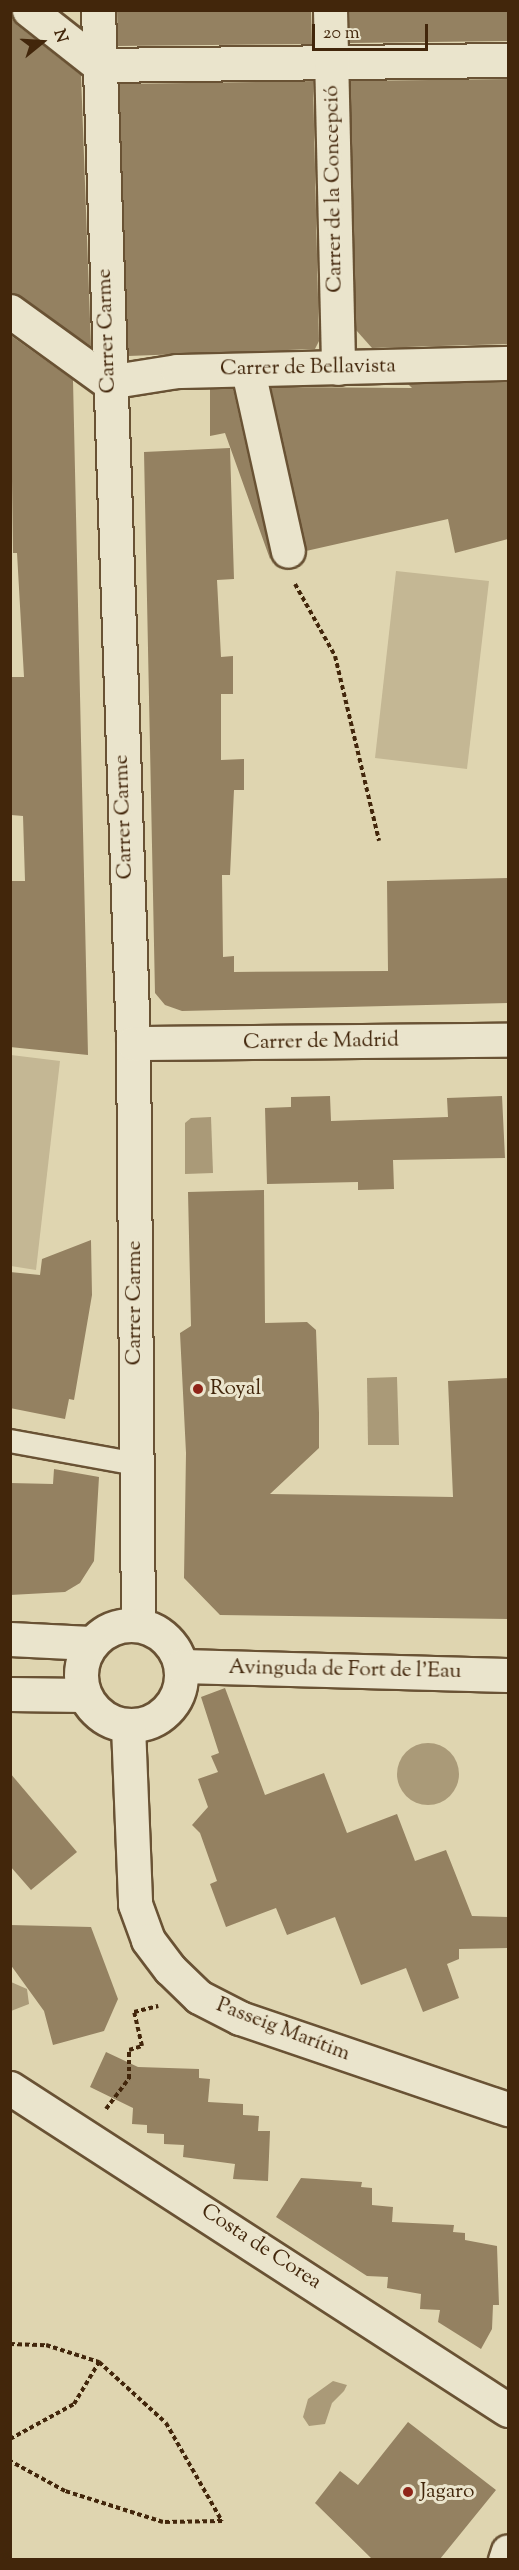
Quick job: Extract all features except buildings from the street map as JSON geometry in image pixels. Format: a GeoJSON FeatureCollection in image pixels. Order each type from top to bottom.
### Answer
{"type":"FeatureCollection","features":[{"type":"Feature","properties":{"kind":"street"},"geometry":{"type":"LineString","coordinates":[[29,10],[99,65],[508,60]]}},
{"type":"Feature","properties":{"kind":"street","name":"Carrer Carme"},"geometry":{"type":"LineString","coordinates":[[98,10],[108,382],[133,1043],[138,1624]]}},
{"type":"Feature","properties":{"kind":"street","name":"Carrer de la Concepció"},"geometry":{"type":"LineString","coordinates":[[330,10],[338,368]]}},
{"type":"Feature","properties":{"kind":"street"},"geometry":{"type":"LineString","coordinates":[[10,311],[108,382]]}},
{"type":"Feature","properties":{"kind":"street","name":"Carrer de Bellavista"},"geometry":{"type":"LineString","coordinates":[[108,382],[177,371],[508,363]]}},
{"type":"Feature","properties":{"kind":"street"},"geometry":{"type":"LineString","coordinates":[[248,371],[288,551]]}},
{"type":"Feature","properties":{"kind":"street","name":"Carrer de Madrid"},"geometry":{"type":"LineString","coordinates":[[133,1043],[508,1040]]}},
{"type":"Feature","properties":{"kind":"street"},"geometry":{"type":"LineString","coordinates":[[138,1624],[164,1636],[181,1666],[179,1691],[166,1712],[150,1723],[128,1726],[95,1712],[84,1695],[80,1667],[90,1643],[118,1625],[138,1624]]}},
{"type":"Feature","properties":{"kind":"street"},"geometry":{"type":"LineString","coordinates":[[10,1639],[90,1643]]}},
{"type":"Feature","properties":{"kind":"street","name":"Avinguda de Fort de l'Eau"},"geometry":{"type":"LineString","coordinates":[[181,1666],[508,1675]]}},
{"type":"Feature","properties":{"kind":"street"},"geometry":{"type":"LineString","coordinates":[[10,1694],[84,1695]]}},
{"type":"Feature","properties":{"kind":"street","name":"Passeig Marítim"},"geometry":{"type":"LineString","coordinates":[[128,1726],[135,1904],[148,1940],[199,1997],[240,2018],[508,2109]]}},
{"type":"Feature","properties":{"kind":"street","name":"Costa de Corea"},"geometry":{"type":"LineString","coordinates":[[10,2088],[508,2410]]}},
{"type":"Feature","properties":{"kind":"street"},"geometry":{"type":"LineString","coordinates":[[505,2559],[508,2551]]}},
{"type":"Feature","properties":{"kind":"lane"},"geometry":{"type":"LineString","coordinates":[[10,1441],[136,1464]]}},
{"type":"Feature","properties":{"kind":"path"},"geometry":{"type":"LineString","coordinates":[[288,551],[294,584],[335,656],[379,841]]}},
{"type":"Feature","properties":{"kind":"path"},"geometry":{"type":"LineString","coordinates":[[86,2136],[129,2079],[129,2050],[142,2046],[134,2012],[199,1997]]}},
{"type":"Feature","properties":{"kind":"path"},"geometry":{"type":"LineString","coordinates":[[10,2344],[46,2345],[99,2362],[166,2423],[222,2521],[164,2522],[65,2491],[10,2461]]}},
{"type":"Feature","properties":{"kind":"path"},"geometry":{"type":"LineString","coordinates":[[10,2439],[74,2404],[99,2362]]}},
{"type":"Feature","properties":{"kind":"shaded area"},"geometry":{"type":"Polygon","coordinates":[[[396,571],[489,581],[467,769],[375,758],[396,571]]]}},
{"type":"Feature","properties":{"kind":"shaded area"},"geometry":{"type":"Polygon","coordinates":[[[11,1055],[60,1061],[36,1270],[11,1266],[11,1055]]]}},
{"type":"Feature","properties":{"kind":"shaded area"},"geometry":{"type":"Polygon","coordinates":[[[211,1117],[213,1173],[185,1174],[185,1123],[191,1118],[211,1117]]]}},
{"type":"Feature","properties":{"kind":"shaded area"},"geometry":{"type":"Polygon","coordinates":[[[397,1377],[399,1445],[368,1445],[367,1378],[397,1377]]]}},
{"type":"Feature","properties":{"kind":"shaded area"},"geometry":{"type":"Polygon","coordinates":[[[428,1743],[440,1745],[450,1752],[457,1762],[459,1774],[457,1786],[450,1796],[440,1803],[428,1805],[416,1803],[406,1796],[399,1786],[397,1774],[399,1762],[406,1752],[416,1745],[428,1743]]]}},
{"type":"Feature","properties":{"kind":"shaded area"},"geometry":{"type":"Polygon","coordinates":[[[11,1982],[27,1989],[29,2004],[11,2011],[11,1982]]]}},
{"type":"Feature","properties":{"kind":"shaded area"},"geometry":{"type":"Polygon","coordinates":[[[333,2381],[347,2385],[332,2403],[325,2424],[309,2426],[303,2417],[308,2399],[333,2381]]]}},
{"type":"Feature","properties":{"kind":"place","name":"Royal"},"geometry":{"type":"Point","coordinates":[198,1389]}},
{"type":"Feature","properties":{"kind":"place","name":"Jagaro"},"geometry":{"type":"Point","coordinates":[408,2492]}}]}
